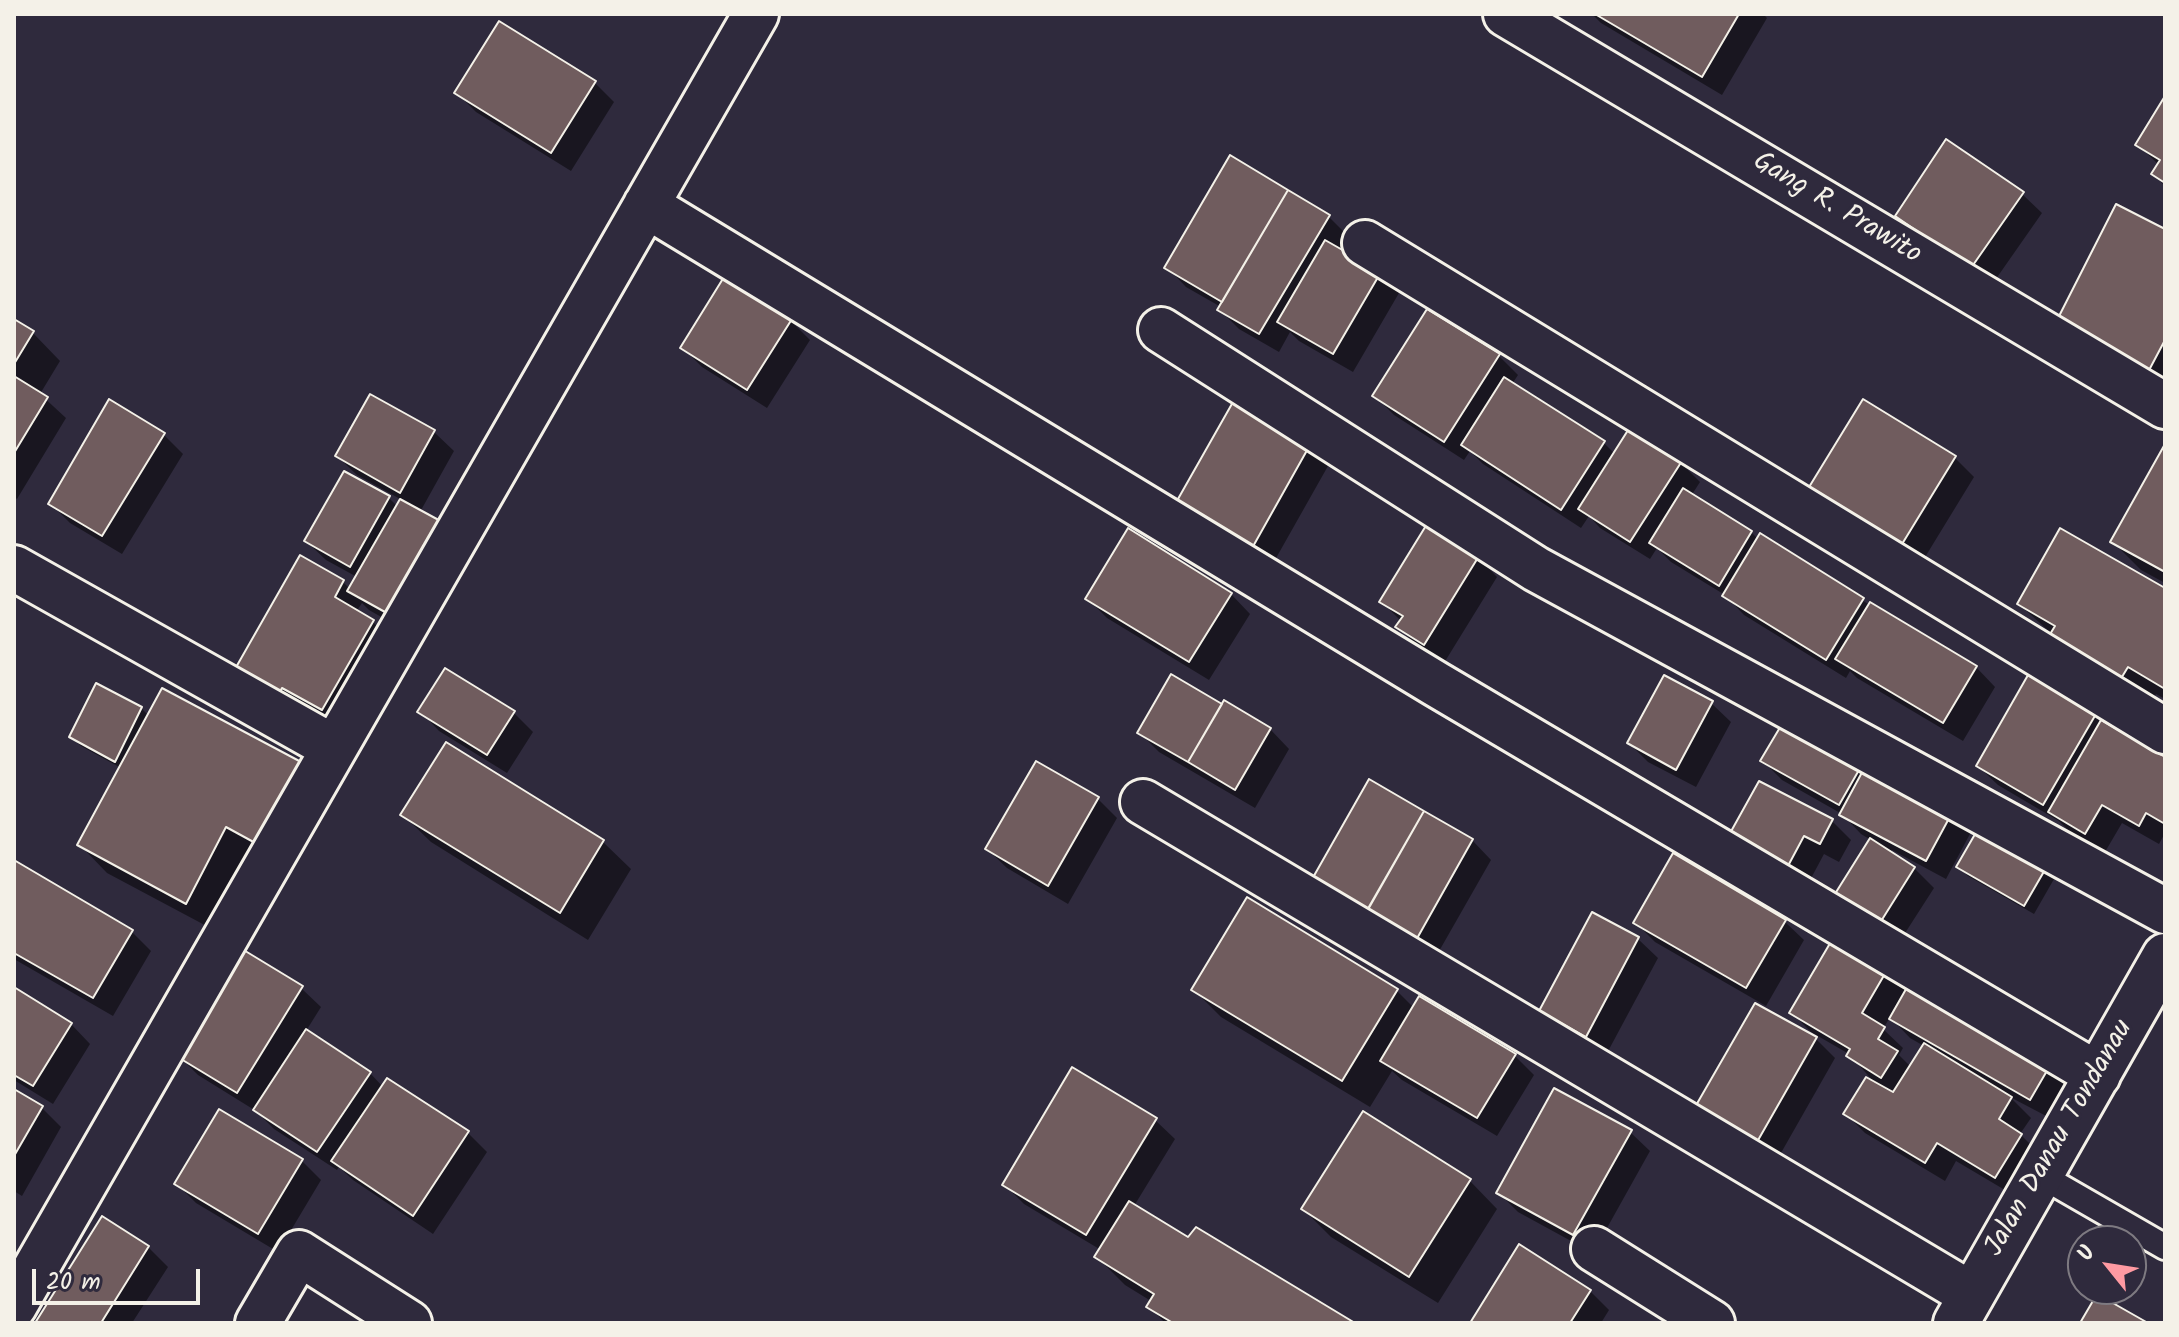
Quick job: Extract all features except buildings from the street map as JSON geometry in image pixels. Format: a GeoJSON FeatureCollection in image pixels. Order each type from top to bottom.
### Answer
{"type":"FeatureCollection","features":[{"type":"Feature","properties":{"kind":"street"},"geometry":{"type":"LineString","coordinates":[[14,1306],[756,14]]}},
{"type":"Feature","properties":{"kind":"street","name":"Gang R. Prawito"},"geometry":{"type":"LineString","coordinates":[[1506,14],[2165,406]]}},
{"type":"Feature","properties":{"kind":"street"},"geometry":{"type":"LineString","coordinates":[[646,205],[1436,684],[2098,1075]]}},
{"type":"Feature","properties":{"kind":"street"},"geometry":{"type":"LineString","coordinates":[[1365,243],[2165,731]]}},
{"type":"Feature","properties":{"kind":"street"},"geometry":{"type":"LineString","coordinates":[[1161,330],[1536,569],[2165,911]]}},
{"type":"Feature","properties":{"kind":"street"},"geometry":{"type":"LineString","coordinates":[[14,568],[334,748]]}},
{"type":"Feature","properties":{"kind":"street"},"geometry":{"type":"LineString","coordinates":[[1143,802],[1964,1309]]}},
{"type":"Feature","properties":{"kind":"street","name":"Jalan Danau Tondanau"},"geometry":{"type":"LineString","coordinates":[[1964,1309],[2165,956]]}},
{"type":"Feature","properties":{"kind":"street"},"geometry":{"type":"LineString","coordinates":[[1594,1249],[1712,1323]]}},
{"type":"Feature","properties":{"kind":"street"},"geometry":{"type":"LineString","coordinates":[[258,1323],[299,1253],[409,1323]]}},
{"type":"Feature","properties":{"kind":"lane"},"geometry":{"type":"LineString","coordinates":[[2040,1175],[2165,1247]]}}]}
